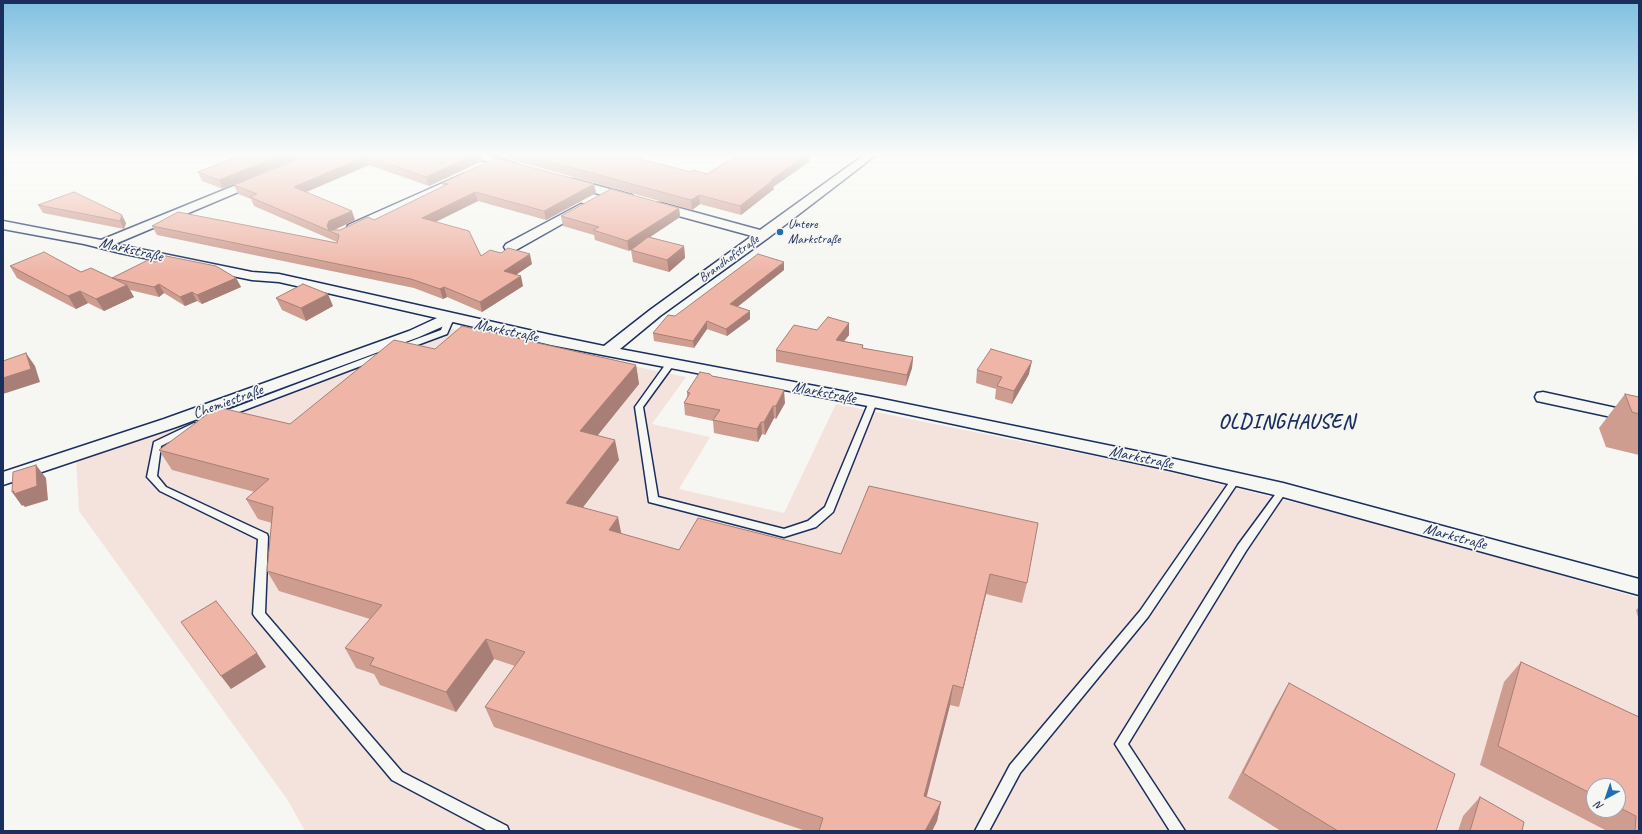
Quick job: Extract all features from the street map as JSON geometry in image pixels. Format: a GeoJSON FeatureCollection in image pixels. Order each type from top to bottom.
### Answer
{"type":"FeatureCollection","features":[{"type":"Feature","properties":{"kind":"street"},"geometry":{"type":"LineString","coordinates":[[103,244],[225,194]]}},
{"type":"Feature","properties":{"kind":"street"},"geometry":{"type":"LineString","coordinates":[[346,232],[427,194]]}},
{"type":"Feature","properties":{"kind":"street"},"geometry":{"type":"LineString","coordinates":[[511,247],[607,194]]}},
{"type":"Feature","properties":{"kind":"street"},"geometry":{"type":"LineString","coordinates":[[613,194],[763,235]]}},
{"type":"Feature","properties":{"kind":"street","name":"Brandhofstraße"},"geometry":{"type":"LineString","coordinates":[[607,351],[655,313],[819,194]]}},
{"type":"Feature","properties":{"kind":"street","name":"Markstraße"},"geometry":{"type":"LineString","coordinates":[[3,225],[103,244],[120,249],[252,276],[279,278],[450,318],[607,351],[873,402],[1236,479],[1283,490],[1639,588]]}},
{"type":"Feature","properties":{"kind":"street","name":"Chemiestraße"},"geometry":{"type":"LineString","coordinates":[[3,479],[170,423],[414,334],[450,318]]}},
{"type":"Feature","properties":{"kind":"street"},"geometry":{"type":"LineString","coordinates":[[1543,397],[1639,418]]}},
{"type":"Feature","properties":{"kind":"lane"},"geometry":{"type":"LineString","coordinates":[[450,318],[444,332],[206,422],[157,444],[152,477],[163,489],[263,537],[259,614],[396,776],[502,831]]}},
{"type":"Feature","properties":{"kind":"lane"},"geometry":{"type":"LineString","coordinates":[[671,363],[639,407],[653,499],[784,533],[812,524],[829,509],[873,402]]}},
{"type":"Feature","properties":{"kind":"lane"},"geometry":{"type":"LineString","coordinates":[[982,831],[1015,768],[1144,614],[1236,479]]}},
{"type":"Feature","properties":{"kind":"lane"},"geometry":{"type":"LineString","coordinates":[[1178,831],[1121,744],[1242,548],[1283,490]]}},
{"type":"Feature","properties":{"kind":"shaded area"},"geometry":{"type":"Polygon","coordinates":[[[449,328],[686,377],[652,424],[710,437],[679,489],[784,513],[836,404],[1153,468],[1317,508],[1453,544],[1639,598],[1639,831],[305,831],[287,799],[79,511],[76,459],[429,330],[449,328]]]}},
{"type":"Feature","properties":{"kind":"building"},"geometry":{"type":"Polygon","coordinates":[[[69,194],[78,194],[122,215],[120,221],[38,205],[69,194]]]}},
{"type":"Feature","properties":{"kind":"building"},"geometry":{"type":"Polygon","coordinates":[[[257,194],[311,194],[352,211],[329,221],[327,226],[329,230],[340,230],[368,217],[374,220],[428,194],[471,194],[422,218],[469,231],[481,256],[490,250],[501,253],[508,248],[530,254],[504,271],[521,276],[480,302],[444,287],[440,289],[411,279],[152,226],[178,212],[337,243],[339,235],[250,197],[257,194]]]}},
{"type":"Feature","properties":{"kind":"building"},"geometry":{"type":"Polygon","coordinates":[[[482,194],[576,194],[544,211],[482,194]]]}},
{"type":"Feature","properties":{"kind":"building"},"geometry":{"type":"Polygon","coordinates":[[[602,194],[629,194],[679,208],[627,241],[593,230],[599,227],[561,216],[602,194]]]}},
{"type":"Feature","properties":{"kind":"building"},"geometry":{"type":"Polygon","coordinates":[[[669,194],[755,194],[740,206],[699,195],[691,200],[669,194]]]}},
{"type":"Feature","properties":{"kind":"building"},"geometry":{"type":"Polygon","coordinates":[[[648,237],[684,246],[667,260],[631,250],[648,237]]]}},
{"type":"Feature","properties":{"kind":"building"},"geometry":{"type":"Polygon","coordinates":[[[44,252],[81,272],[91,268],[127,285],[96,299],[80,291],[68,296],[10,266],[44,252]]]}},
{"type":"Feature","properties":{"kind":"building"},"geometry":{"type":"Polygon","coordinates":[[[758,254],[784,262],[730,304],[750,311],[726,329],[707,321],[693,341],[653,333],[668,315],[675,316],[758,254]]]}},
{"type":"Feature","properties":{"kind":"building"},"geometry":{"type":"Polygon","coordinates":[[[166,256],[216,266],[236,278],[197,295],[192,292],[180,297],[159,284],[154,287],[112,278],[148,260],[155,262],[166,256]]]}},
{"type":"Feature","properties":{"kind":"building"},"geometry":{"type":"Polygon","coordinates":[[[303,284],[328,294],[301,308],[276,298],[303,284]]]}},
{"type":"Feature","properties":{"kind":"building"},"geometry":{"type":"Polygon","coordinates":[[[828,317],[849,323],[836,340],[863,345],[862,348],[913,357],[907,375],[776,350],[794,325],[817,330],[828,317]]]}},
{"type":"Feature","properties":{"kind":"building"},"geometry":{"type":"Polygon","coordinates":[[[462,326],[636,365],[580,431],[615,440],[566,503],[618,517],[609,530],[679,550],[698,518],[841,554],[869,486],[1038,523],[1027,583],[990,574],[963,688],[953,685],[924,796],[941,802],[925,831],[819,831],[823,818],[485,707],[525,652],[486,639],[446,692],[370,665],[374,658],[345,648],[382,605],[267,571],[273,507],[246,499],[269,479],[159,450],[217,407],[290,424],[394,340],[435,349],[462,326]]]}},
{"type":"Feature","properties":{"kind":"building"},"geometry":{"type":"Polygon","coordinates":[[[991,349],[1032,361],[1014,391],[997,386],[1002,377],[977,370],[991,349]]]}},
{"type":"Feature","properties":{"kind":"building"},"geometry":{"type":"Polygon","coordinates":[[[26,353],[31,369],[3,378],[3,361],[26,353]]]}},
{"type":"Feature","properties":{"kind":"building"},"geometry":{"type":"Polygon","coordinates":[[[700,372],[710,374],[712,376],[784,390],[776,406],[773,406],[764,422],[761,422],[757,429],[713,420],[720,410],[684,403],[690,393],[687,392],[700,372]]]}},
{"type":"Feature","properties":{"kind":"building"},"geometry":{"type":"Polygon","coordinates":[[[1625,394],[1639,397],[1639,414],[1632,412],[1625,394]]]}},
{"type":"Feature","properties":{"kind":"building"},"geometry":{"type":"Polygon","coordinates":[[[36,465],[37,486],[14,494],[14,491],[12,492],[13,472],[36,465]]]}},
{"type":"Feature","properties":{"kind":"building"},"geometry":{"type":"Polygon","coordinates":[[[216,601],[257,653],[221,676],[181,622],[216,601]]]}},
{"type":"Feature","properties":{"kind":"building"},"geometry":{"type":"Polygon","coordinates":[[[1521,662],[1639,717],[1639,831],[1635,831],[1636,816],[1626,811],[1626,778],[1586,778],[1586,791],[1498,746],[1521,662]]]}},
{"type":"Feature","properties":{"kind":"building"},"geometry":{"type":"Polygon","coordinates":[[[1289,683],[1455,774],[1436,831],[1338,831],[1243,773],[1289,683]]]}},
{"type":"Feature","properties":{"kind":"building"},"geometry":{"type":"Polygon","coordinates":[[[1480,797],[1524,822],[1522,831],[1470,831],[1480,797]]]}},
{"type":"Feature","properties":{"kind":"place","name":"Untere Markstraße"},"geometry":{"type":"Point","coordinates":[780,232]}},
{"type":"Feature","properties":{"kind":"district","name":"OLDINGHAUSEN"},"geometry":{"type":"Point","coordinates":[1287,423]}}]}
